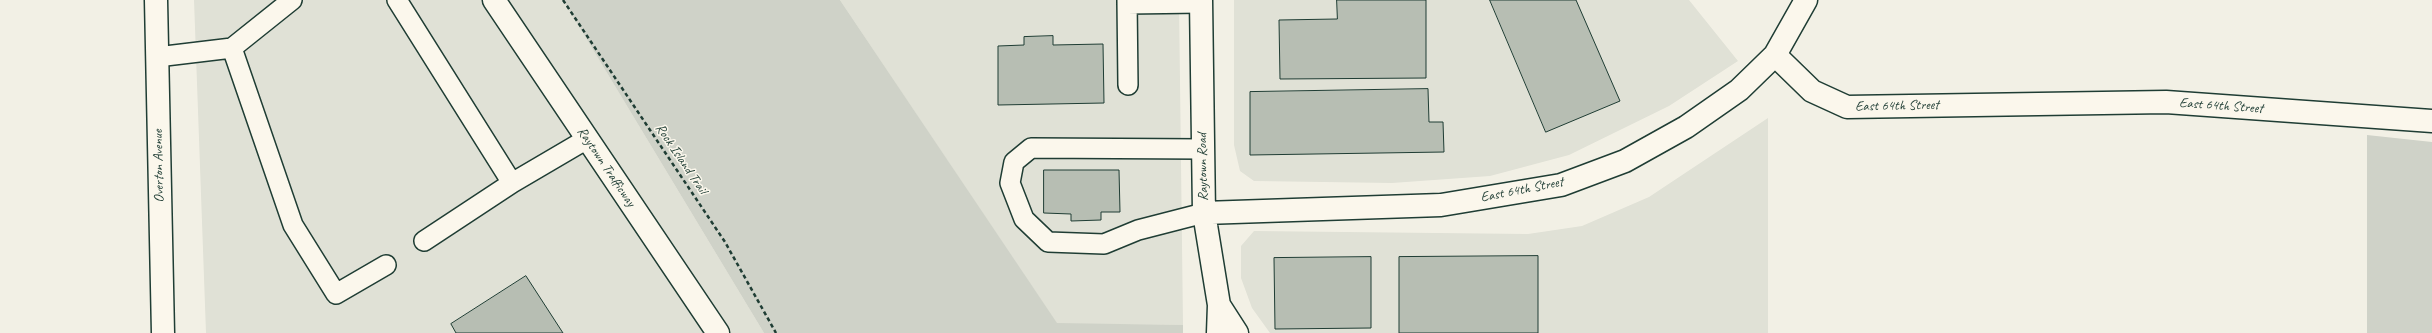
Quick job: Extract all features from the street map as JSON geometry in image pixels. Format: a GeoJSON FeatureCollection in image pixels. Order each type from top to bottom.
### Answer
{"type":"FeatureCollection","features":[{"type":"Feature","properties":{"kind":"street","name":"Overton Avenue"},"geometry":{"type":"LineString","coordinates":[[156,0],[163,333]]}},
{"type":"Feature","properties":{"kind":"street","name":"Raytown Trafficway"},"geometry":{"type":"LineString","coordinates":[[494,0],[718,333]]}},
{"type":"Feature","properties":{"kind":"street"},"geometry":{"type":"LineString","coordinates":[[1774,55],[1806,0]]}},
{"type":"Feature","properties":{"kind":"street","name":"Raytown Road"},"geometry":{"type":"LineString","coordinates":[[1201,2],[1204,213],[1219,305],[1218,333]]}},
{"type":"Feature","properties":{"kind":"street","name":"East 64th Street"},"geometry":{"type":"LineString","coordinates":[[1204,213],[1441,205],[1561,185],[1625,161],[1686,127],[1739,90],[1774,55],[1812,91],[1847,107],[2166,102],[2432,122]]}},
{"type":"Feature","properties":{"kind":"street"},"geometry":{"type":"LineString","coordinates":[[1219,305],[1237,333]]}},
{"type":"Feature","properties":{"kind":"lane"},"geometry":{"type":"LineString","coordinates":[[157,57],[232,48],[292,0]]}},
{"type":"Feature","properties":{"kind":"lane"},"geometry":{"type":"LineString","coordinates":[[397,0],[512,183]]}},
{"type":"Feature","properties":{"kind":"lane"},"geometry":{"type":"LineString","coordinates":[[1128,85],[1127,2],[1201,2]]}},
{"type":"Feature","properties":{"kind":"lane"},"geometry":{"type":"LineString","coordinates":[[232,48],[293,225],[336,294],[386,265]]}},
{"type":"Feature","properties":{"kind":"lane"},"geometry":{"type":"LineString","coordinates":[[424,241],[512,183],[588,139]]}},
{"type":"Feature","properties":{"kind":"lane"},"geometry":{"type":"LineString","coordinates":[[1203,149],[1031,148],[1014,162],[1010,183],[1024,220],[1048,242],[1104,244],[1138,230],[1204,213]]}},
{"type":"Feature","properties":{"kind":"path","name":"Rock Island Trail"},"geometry":{"type":"LineString","coordinates":[[563,0],[725,242],[776,333]]}},
{"type":"Feature","properties":{"kind":"shaded area"},"geometry":{"type":"Polygon","coordinates":[[[194,0],[563,0],[764,333],[206,333],[194,0]]]}},
{"type":"Feature","properties":{"kind":"shaded area"},"geometry":{"type":"Polygon","coordinates":[[[563,0],[840,0],[1057,323],[1183,325],[1183,333],[764,333],[563,0]]]}},
{"type":"Feature","properties":{"kind":"shaded area"},"geometry":{"type":"Polygon","coordinates":[[[840,0],[1179,0],[1183,325],[1057,324],[840,0]]]}},
{"type":"Feature","properties":{"kind":"shaded area"},"geometry":{"type":"Polygon","coordinates":[[[1234,0],[1689,0],[1738,61],[1669,106],[1569,155],[1490,176],[1392,183],[1254,181],[1240,171],[1234,145],[1234,0]]]}},
{"type":"Feature","properties":{"kind":"shaded area"},"geometry":{"type":"Polygon","coordinates":[[[1768,118],[1768,333],[1270,333],[1252,308],[1241,278],[1241,246],[1254,231],[1528,234],[1582,226],[1649,197],[1768,118]]]}},
{"type":"Feature","properties":{"kind":"shaded area"},"geometry":{"type":"Polygon","coordinates":[[[2367,135],[2432,142],[2432,333],[2367,333],[2367,135]]]}},
{"type":"Feature","properties":{"kind":"building"},"geometry":{"type":"Polygon","coordinates":[[[1337,0],[1426,0],[1426,78],[1280,79],[1279,20],[1337,19],[1337,0]]]}},
{"type":"Feature","properties":{"kind":"building"},"geometry":{"type":"Polygon","coordinates":[[[1490,0],[1576,0],[1620,101],[1546,132],[1490,0]]]}},
{"type":"Feature","properties":{"kind":"building"},"geometry":{"type":"Polygon","coordinates":[[[1053,36],[1053,45],[1103,44],[1104,103],[998,105],[998,46],[1024,45],[1024,37],[1053,36]]]}},
{"type":"Feature","properties":{"kind":"building"},"geometry":{"type":"Polygon","coordinates":[[[1428,89],[1429,122],[1443,122],[1444,152],[1250,155],[1250,92],[1428,89]]]}},
{"type":"Feature","properties":{"kind":"building"},"geometry":{"type":"Polygon","coordinates":[[[1044,170],[1119,170],[1120,212],[1101,212],[1101,220],[1071,221],[1071,214],[1044,213],[1044,170]]]}},
{"type":"Feature","properties":{"kind":"building"},"geometry":{"type":"Polygon","coordinates":[[[1538,256],[1538,333],[1399,333],[1399,257],[1538,256]]]}},
{"type":"Feature","properties":{"kind":"building"},"geometry":{"type":"Polygon","coordinates":[[[1371,257],[1371,328],[1275,329],[1274,258],[1371,257]]]}},
{"type":"Feature","properties":{"kind":"building"},"geometry":{"type":"Polygon","coordinates":[[[526,276],[563,333],[456,333],[451,324],[526,276]]]}}]}
